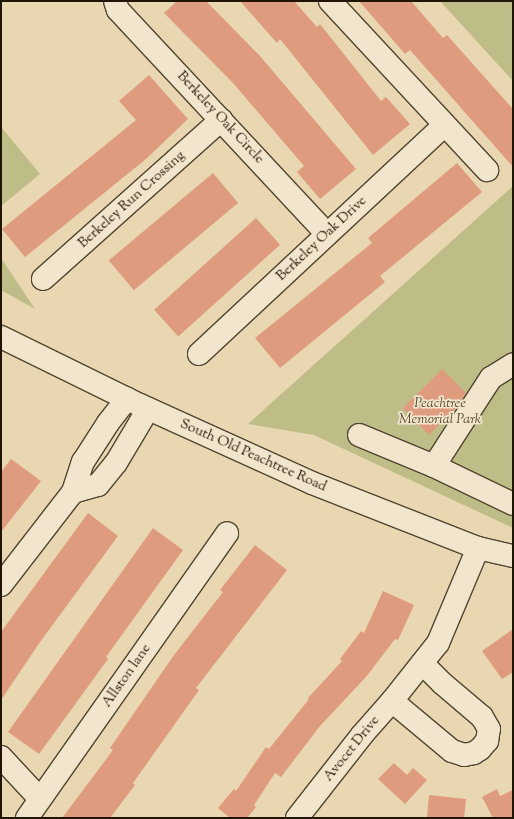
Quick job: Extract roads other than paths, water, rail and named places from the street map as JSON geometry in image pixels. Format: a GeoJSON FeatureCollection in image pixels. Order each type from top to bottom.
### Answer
{"type":"FeatureCollection","features":[{"type":"Feature","properties":{"kind":"street","name":"Berkeley Oak Circle"},"geometry":{"type":"LineString","coordinates":[[115,1],[118,10],[327,234]]}},
{"type":"Feature","properties":{"kind":"street"},"geometry":{"type":"LineString","coordinates":[[330,1],[487,170]]}},
{"type":"Feature","properties":{"kind":"street","name":"Berkeley Run Crossing"},"geometry":{"type":"LineString","coordinates":[[43,279],[221,120]]}},
{"type":"Feature","properties":{"kind":"street","name":"Berkeley Oak Drive"},"geometry":{"type":"LineString","coordinates":[[199,354],[445,125]]}},
{"type":"Feature","properties":{"kind":"street","name":"South Old Peachtree Road"},"geometry":{"type":"LineString","coordinates":[[1,337],[148,409],[312,483],[478,548],[513,556]]}},
{"type":"Feature","properties":{"kind":"street"},"geometry":{"type":"LineString","coordinates":[[434,466],[491,378],[513,364]]}},
{"type":"Feature","properties":{"kind":"street"},"geometry":{"type":"LineString","coordinates":[[1,585],[73,492],[87,456],[108,423],[127,399]]}},
{"type":"Feature","properties":{"kind":"street"},"geometry":{"type":"LineString","coordinates":[[73,492],[98,485],[110,471],[148,409]]}},
{"type":"Feature","properties":{"kind":"street"},"geometry":{"type":"LineString","coordinates":[[360,436],[434,466],[513,504]]}},
{"type":"Feature","properties":{"kind":"street"},"geometry":{"type":"LineString","coordinates":[[87,456],[110,471]]}},
{"type":"Feature","properties":{"kind":"street","name":"Allston lane"},"geometry":{"type":"LineString","coordinates":[[27,818],[227,533]]}},
{"type":"Feature","properties":{"kind":"street","name":"Avocet Drive"},"geometry":{"type":"LineString","coordinates":[[297,818],[362,735],[392,701],[438,643],[478,548]]}},
{"type":"Feature","properties":{"kind":"street"},"geometry":{"type":"LineString","coordinates":[[392,701],[452,751],[464,755],[474,753],[487,741],[489,729],[482,717],[444,685],[422,663]]}},
{"type":"Feature","properties":{"kind":"street"},"geometry":{"type":"LineString","coordinates":[[1,757],[40,799]]}},
{"type":"Feature","properties":{"kind":"park label","name":"Peachtree Memorial Park"},"geometry":{"type":"Point","coordinates":[440,412]}}]}
